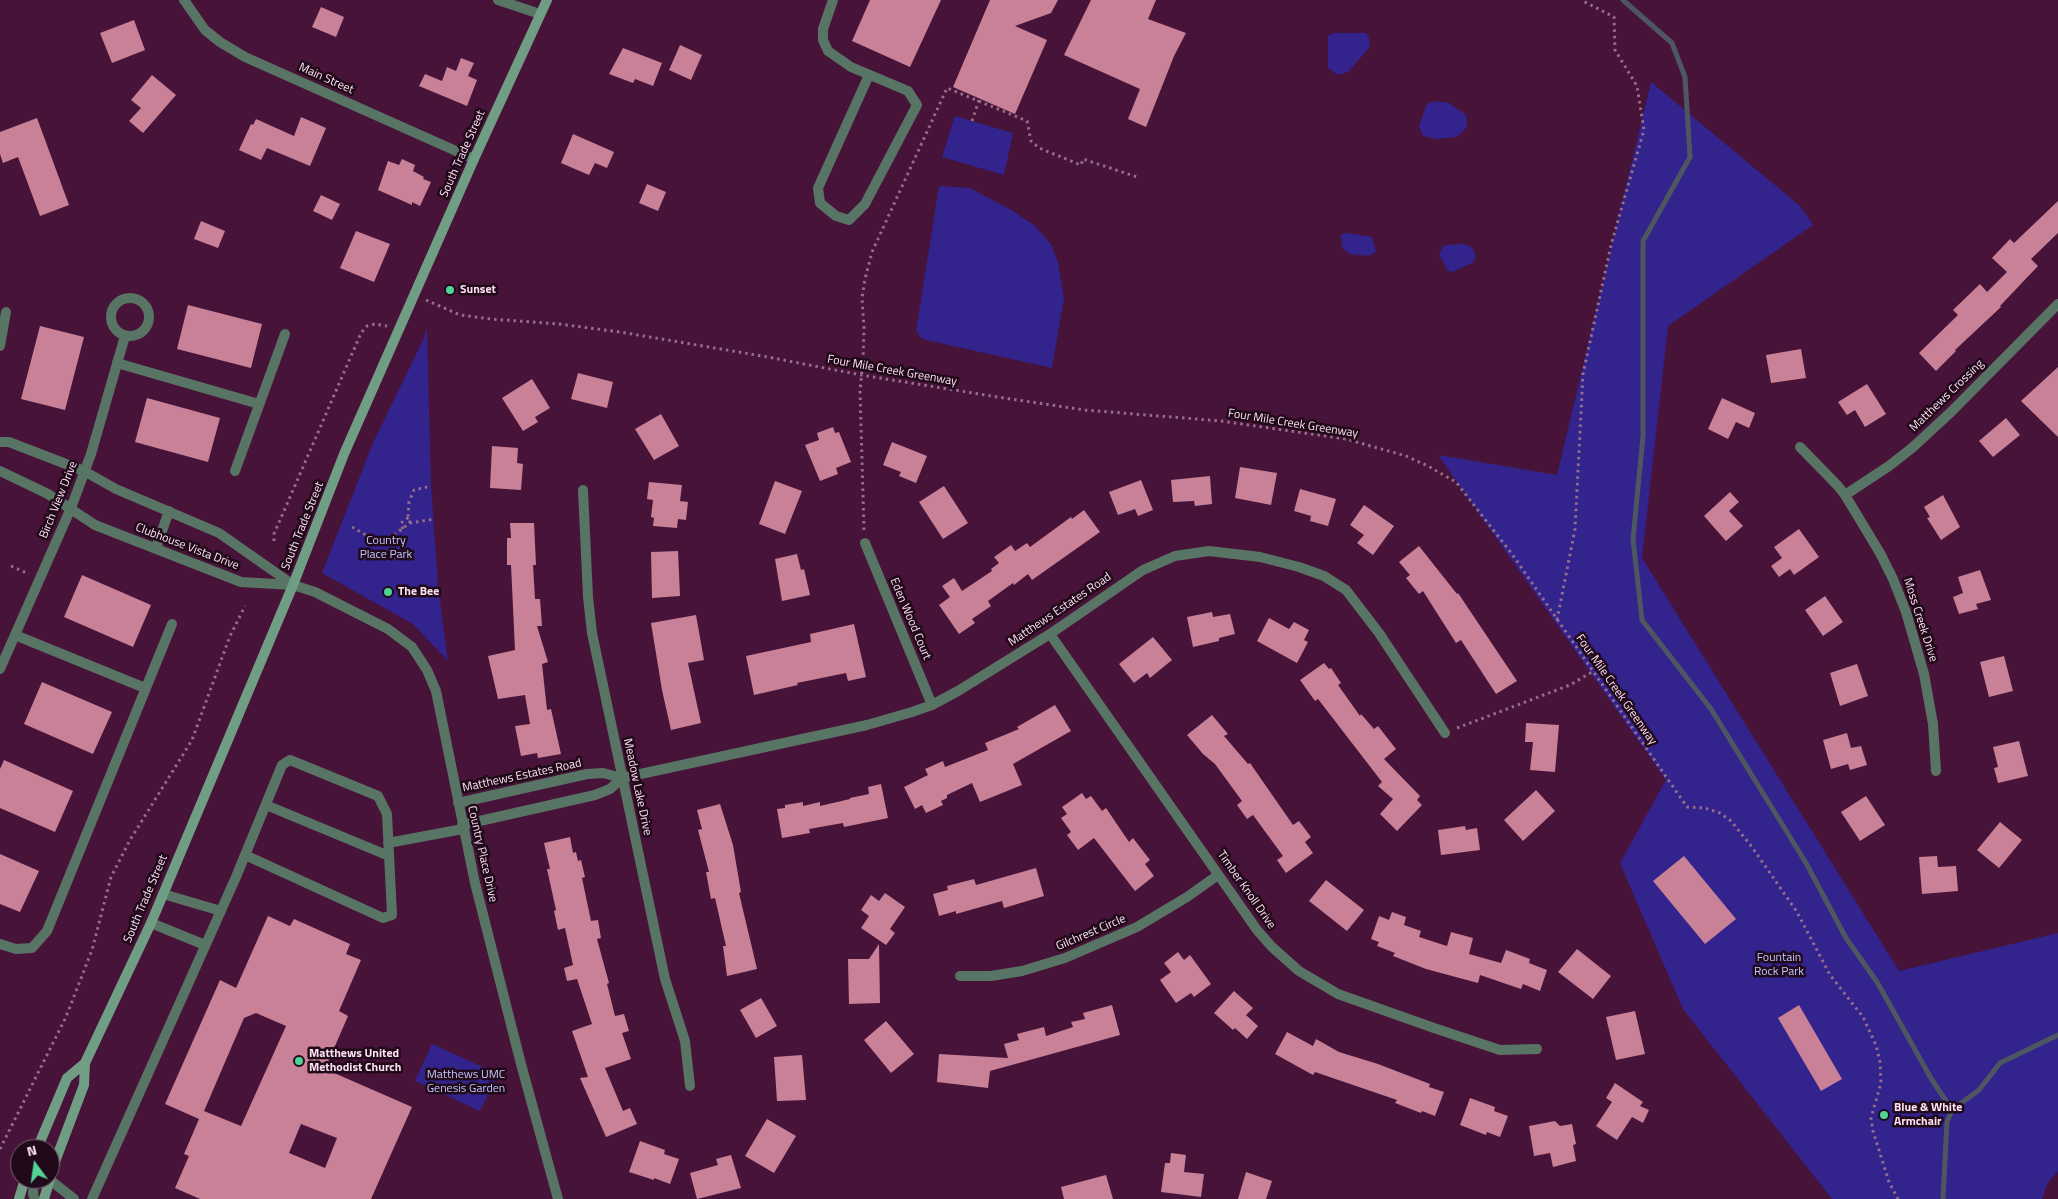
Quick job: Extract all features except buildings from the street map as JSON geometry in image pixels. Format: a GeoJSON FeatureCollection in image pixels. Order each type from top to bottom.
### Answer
{"type":"FeatureCollection","features":[{"type":"Feature","properties":{"kind":"main road","name":"South Trade Street"},"geometry":{"type":"LineString","coordinates":[[60,1152],[84,1085],[85,1063],[151,923],[293,585],[344,454],[474,159],[547,0]]}},
{"type":"Feature","properties":{"kind":"main road","name":"South Trade Street"},"geometry":{"type":"LineString","coordinates":[[41,1139],[67,1078],[85,1063]]}},
{"type":"Feature","properties":{"kind":"street","name":"Main Street"},"geometry":{"type":"LineString","coordinates":[[184,0],[205,30],[244,57],[474,159]]}},
{"type":"Feature","properties":{"kind":"street"},"geometry":{"type":"LineString","coordinates":[[498,0],[540,14]]}},
{"type":"Feature","properties":{"kind":"street"},"geometry":{"type":"LineString","coordinates":[[833,0],[822,29],[823,40],[828,51],[851,67],[908,91],[917,105],[865,204],[849,220],[836,216],[820,203],[818,188],[869,75]]}},
{"type":"Feature","properties":{"kind":"street","name":"Matthews Crossing"},"geometry":{"type":"LineString","coordinates":[[1845,495],[1889,466],[1912,448],[1951,412],[2058,304]]}},
{"type":"Feature","properties":{"kind":"street"},"geometry":{"type":"LineString","coordinates":[[0,346],[6,312]]}},
{"type":"Feature","properties":{"kind":"street"},"geometry":{"type":"LineString","coordinates":[[235,472],[285,334]]}},
{"type":"Feature","properties":{"kind":"street","name":"Birch View Drive"},"geometry":{"type":"LineString","coordinates":[[0,669],[70,508],[84,471],[126,336]]}},
{"type":"Feature","properties":{"kind":"street"},"geometry":{"type":"LineString","coordinates":[[117,363],[259,404]]}},
{"type":"Feature","properties":{"kind":"street","name":"Clubhouse Vista Drive"},"geometry":{"type":"LineString","coordinates":[[0,442],[8,442],[84,471],[116,489],[219,533],[293,585]]}},
{"type":"Feature","properties":{"kind":"street","name":"Moss Creek Drive"},"geometry":{"type":"LineString","coordinates":[[1800,447],[1845,495],[1880,553],[1906,612],[1924,674],[1933,724],[1936,771]]}},
{"type":"Feature","properties":{"kind":"street","name":"Clubhouse Vista Drive"},"geometry":{"type":"LineString","coordinates":[[0,471],[48,494],[96,525],[241,582],[293,585]]}},
{"type":"Feature","properties":{"kind":"street","name":"Meadow Lake Drive"},"geometry":{"type":"LineString","coordinates":[[582,490],[592,633],[666,979],[685,1041],[690,1086]]}},
{"type":"Feature","properties":{"kind":"street"},"geometry":{"type":"LineString","coordinates":[[156,548],[169,511]]}},
{"type":"Feature","properties":{"kind":"street","name":"Eden Wood Court"},"geometry":{"type":"LineString","coordinates":[[865,543],[932,705]]}},
{"type":"Feature","properties":{"kind":"street","name":"Matthews Estates Road"},"geometry":{"type":"LineString","coordinates":[[458,803],[587,774],[603,773],[622,778],[867,725],[932,705],[1050,634],[1143,570],[1175,556],[1209,551],[1260,558],[1299,567],[1324,576],[1346,590],[1379,633],[1445,733]]}},
{"type":"Feature","properties":{"kind":"street","name":"Country Place Drive"},"geometry":{"type":"LineString","coordinates":[[293,585],[322,595],[388,629],[412,647],[427,670],[436,691],[475,883],[518,1055],[558,1199]]}},
{"type":"Feature","properties":{"kind":"street"},"geometry":{"type":"LineString","coordinates":[[0,944],[16,950],[32,948],[47,931],[172,624]]}},
{"type":"Feature","properties":{"kind":"street","name":"Timber Knoll Drive"},"geometry":{"type":"LineString","coordinates":[[1050,634],[1257,930],[1272,947],[1299,971],[1314,981],[1347,997],[1500,1050],[1537,1049]]}},
{"type":"Feature","properties":{"kind":"street"},"geometry":{"type":"LineString","coordinates":[[15,635],[145,688]]}},
{"type":"Feature","properties":{"kind":"street"},"geometry":{"type":"LineString","coordinates":[[92,1199],[221,911],[282,764],[290,760],[378,796],[387,814],[392,915],[383,918],[245,856]]}},
{"type":"Feature","properties":{"kind":"street","name":"Matthews Estates Road"},"geometry":{"type":"LineString","coordinates":[[388,843],[595,795],[610,789],[622,778]]}},
{"type":"Feature","properties":{"kind":"street"},"geometry":{"type":"LineString","coordinates":[[266,805],[389,856]]}},
{"type":"Feature","properties":{"kind":"street","name":"Gilchrest Circle"},"geometry":{"type":"LineString","coordinates":[[960,976],[991,976],[1022,971],[1065,958],[1137,927],[1187,897],[1218,875]]}},
{"type":"Feature","properties":{"kind":"street"},"geometry":{"type":"LineString","coordinates":[[163,894],[221,911]]}},
{"type":"Feature","properties":{"kind":"street"},"geometry":{"type":"LineString","coordinates":[[151,923],[205,945]]}},
{"type":"Feature","properties":{"kind":"street"},"geometry":{"type":"LineString","coordinates":[[60,1188],[74,1199]]}},
{"type":"Feature","properties":{"kind":"path"},"geometry":{"type":"LineString","coordinates":[[1557,621],[1575,529],[1583,374],[1611,245],[1644,130],[1637,86],[1615,50],[1614,17],[1581,0]]}},
{"type":"Feature","properties":{"kind":"path"},"geometry":{"type":"LineString","coordinates":[[865,543],[860,391],[864,328],[862,298],[872,252],[947,88],[1027,121],[1031,141],[1040,148],[1081,165],[1083,160],[1140,178]]}},
{"type":"Feature","properties":{"kind":"path"},"geometry":{"type":"LineString","coordinates":[[972,121],[979,100]]}},
{"type":"Feature","properties":{"kind":"path","name":"Four Mile Creek Greenway"},"geometry":{"type":"LineString","coordinates":[[435,304],[460,314],[491,319],[559,324],[620,332],[861,375],[1085,410],[1221,421],[1346,439],[1406,456],[1456,482],[1512,554],[1686,807],[1706,808],[1720,813],[1731,821],[1752,847],[1797,912],[1830,975],[1864,1017],[1876,1045],[1882,1083],[1871,1118],[1873,1131],[1889,1182],[1898,1199]]}},
{"type":"Feature","properties":{"kind":"path"},"geometry":{"type":"LineString","coordinates":[[274,541],[274,534],[361,333],[367,326],[375,324],[388,326]]}},
{"type":"Feature","properties":{"kind":"path"},"geometry":{"type":"LineString","coordinates":[[410,523],[409,502],[414,490],[432,486]]}},
{"type":"Feature","properties":{"kind":"path"},"geometry":{"type":"LineString","coordinates":[[403,529],[401,523],[409,518]]}},
{"type":"Feature","properties":{"kind":"path"},"geometry":{"type":"LineString","coordinates":[[352,527],[382,539],[391,537],[410,523],[434,519]]}},
{"type":"Feature","properties":{"kind":"path"},"geometry":{"type":"LineString","coordinates":[[11,566],[40,578]]}},
{"type":"Feature","properties":{"kind":"path"},"geometry":{"type":"LineString","coordinates":[[0,1149],[66,1017],[92,950],[111,877],[130,840],[192,740],[230,636],[245,606]]}},
{"type":"Feature","properties":{"kind":"path"},"geometry":{"type":"LineString","coordinates":[[1445,733],[1570,685],[1592,672]]}},
{"type":"Feature","properties":{"kind":"green space"},"geometry":{"type":"Polygon","coordinates":[[[1333,33],[1366,33],[1369,38],[1370,47],[1348,72],[1338,75],[1328,68],[1328,36],[1333,33]]]}},
{"type":"Feature","properties":{"kind":"green space","name":"Fountain Rock Park"},"geometry":{"type":"Polygon","coordinates":[[[1651,82],[1800,206],[1813,225],[1668,326],[1642,558],[1899,971],[2058,933],[2058,1171],[2047,1184],[2042,1199],[1832,1199],[1683,1009],[1620,863],[1666,780],[1438,455],[1557,475],[1651,82]]]}},
{"type":"Feature","properties":{"kind":"green space"},"geometry":{"type":"Polygon","coordinates":[[[1435,101],[1449,103],[1466,115],[1467,127],[1457,137],[1436,139],[1423,136],[1419,126],[1427,104],[1435,101]]]}},
{"type":"Feature","properties":{"kind":"green space"},"geometry":{"type":"Polygon","coordinates":[[[955,116],[1013,133],[1004,175],[942,157],[955,116]]]}},
{"type":"Feature","properties":{"kind":"green space"},"geometry":{"type":"Polygon","coordinates":[[[939,186],[970,188],[1013,211],[1035,226],[1051,244],[1058,262],[1064,298],[1052,368],[922,339],[916,331],[939,186]]]}},
{"type":"Feature","properties":{"kind":"green space"},"geometry":{"type":"Polygon","coordinates":[[[1346,233],[1372,237],[1376,252],[1368,256],[1350,254],[1342,248],[1341,235],[1346,233]]]}},
{"type":"Feature","properties":{"kind":"green space"},"geometry":{"type":"Polygon","coordinates":[[[1464,244],[1471,247],[1475,253],[1475,259],[1472,263],[1452,272],[1448,271],[1439,255],[1443,246],[1464,244]]]}},
{"type":"Feature","properties":{"kind":"green space","name":"Country Place Park"},"geometry":{"type":"Polygon","coordinates":[[[427,328],[431,486],[438,586],[448,661],[413,624],[322,573],[373,443],[427,328]]]}},
{"type":"Feature","properties":{"kind":"green space","name":"Matthews UMC Genesis Garden"},"geometry":{"type":"Polygon","coordinates":[[[432,1044],[498,1074],[480,1111],[415,1081],[432,1044]]]}},
{"type":"Feature","properties":{"kind":"waterway"},"geometry":{"type":"LineString","coordinates":[[1623,0],[1672,43],[1685,77],[1690,157],[1643,241],[1643,436],[1633,539],[1642,620],[1711,709],[1806,863],[1846,938],[1877,982],[1932,1080],[1952,1110]]}},
{"type":"Feature","properties":{"kind":"waterway"},"geometry":{"type":"LineString","coordinates":[[1943,1199],[1947,1122],[1952,1110],[1979,1090],[2000,1063],[2058,1035]]}},
{"type":"Feature","properties":{"kind":"place","name":"Sunset"},"geometry":{"type":"Point","coordinates":[450,290]}},
{"type":"Feature","properties":{"kind":"place","name":"The Bee"},"geometry":{"type":"Point","coordinates":[388,592]}},
{"type":"Feature","properties":{"kind":"place","name":"Matthews United Methodist Church"},"geometry":{"type":"Point","coordinates":[299,1061]}},
{"type":"Feature","properties":{"kind":"place","name":"Blue & White Armchair"},"geometry":{"type":"Point","coordinates":[1884,1115]}}]}
